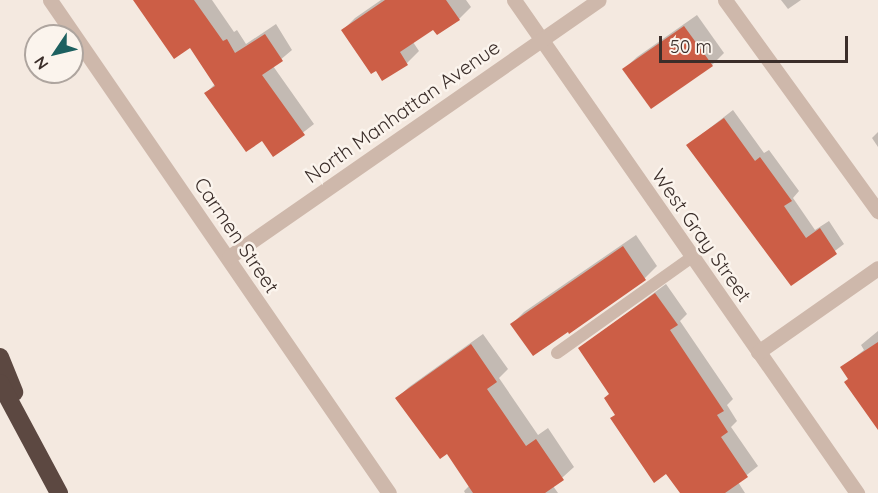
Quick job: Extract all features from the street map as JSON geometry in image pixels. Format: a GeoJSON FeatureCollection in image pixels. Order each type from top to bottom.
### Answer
{"type":"FeatureCollection","features":[{"type":"Feature","properties":{"kind":"highway"},"geometry":{"type":"LineString","coordinates":[[0,357],[40,455]]}},
{"type":"Feature","properties":{"kind":"highway"},"geometry":{"type":"LineString","coordinates":[[0,382],[59,493]]}},
{"type":"Feature","properties":{"kind":"street","name":"Carmen Street"},"geometry":{"type":"LineString","coordinates":[[50,0],[229,257],[264,313],[389,493]]}},
{"type":"Feature","properties":{"kind":"street","name":"West Gray Street"},"geometry":{"type":"LineString","coordinates":[[514,0],[857,493]]}},
{"type":"Feature","properties":{"kind":"street","name":"North Manhattan Avenue"},"geometry":{"type":"LineString","coordinates":[[229,257],[599,0]]}},
{"type":"Feature","properties":{"kind":"street"},"geometry":{"type":"LineString","coordinates":[[725,0],[878,211]]}},
{"type":"Feature","properties":{"kind":"street"},"geometry":{"type":"LineString","coordinates":[[758,352],[878,268]]}},
{"type":"Feature","properties":{"kind":"lane"},"geometry":{"type":"LineString","coordinates":[[557,353],[692,256]]}},
{"type":"Feature","properties":{"kind":"building"},"geometry":{"type":"Polygon","coordinates":[[[133,0],[194,0],[223,41],[227,39],[235,53],[265,34],[283,61],[262,75],[305,135],[273,157],[262,141],[246,152],[204,93],[215,86],[190,48],[174,59],[133,0]]]}},
{"type":"Feature","properties":{"kind":"building"},"geometry":{"type":"Polygon","coordinates":[[[385,0],[446,0],[460,20],[437,35],[433,30],[400,52],[408,65],[382,81],[376,71],[371,74],[341,30],[385,0]]]}},
{"type":"Feature","properties":{"kind":"building"},"geometry":{"type":"Polygon","coordinates":[[[684,26],[713,66],[651,109],[622,69],[684,26]]]}},
{"type":"Feature","properties":{"kind":"building"},"geometry":{"type":"Polygon","coordinates":[[[724,118],[755,161],[760,157],[792,201],[784,206],[806,238],[820,228],[837,254],[791,286],[686,145],[724,118]]]}},
{"type":"Feature","properties":{"kind":"building"},"geometry":{"type":"Polygon","coordinates":[[[623,246],[646,280],[569,334],[568,332],[533,356],[510,324],[623,246]]]}},
{"type":"Feature","properties":{"kind":"building"},"geometry":{"type":"Polygon","coordinates":[[[655,293],[678,325],[670,330],[724,411],[717,415],[728,432],[721,437],[748,477],[725,493],[680,493],[666,474],[654,483],[610,418],[615,415],[604,398],[609,394],[578,348],[655,293]]]}},
{"type":"Feature","properties":{"kind":"building"},"geometry":{"type":"Polygon","coordinates":[[[878,342],[878,430],[844,382],[848,379],[840,367],[878,342]]]}},
{"type":"Feature","properties":{"kind":"building"},"geometry":{"type":"Polygon","coordinates":[[[471,344],[497,382],[487,389],[526,446],[536,439],[564,480],[545,493],[473,493],[447,454],[440,459],[395,398],[471,344]]]}}]}
